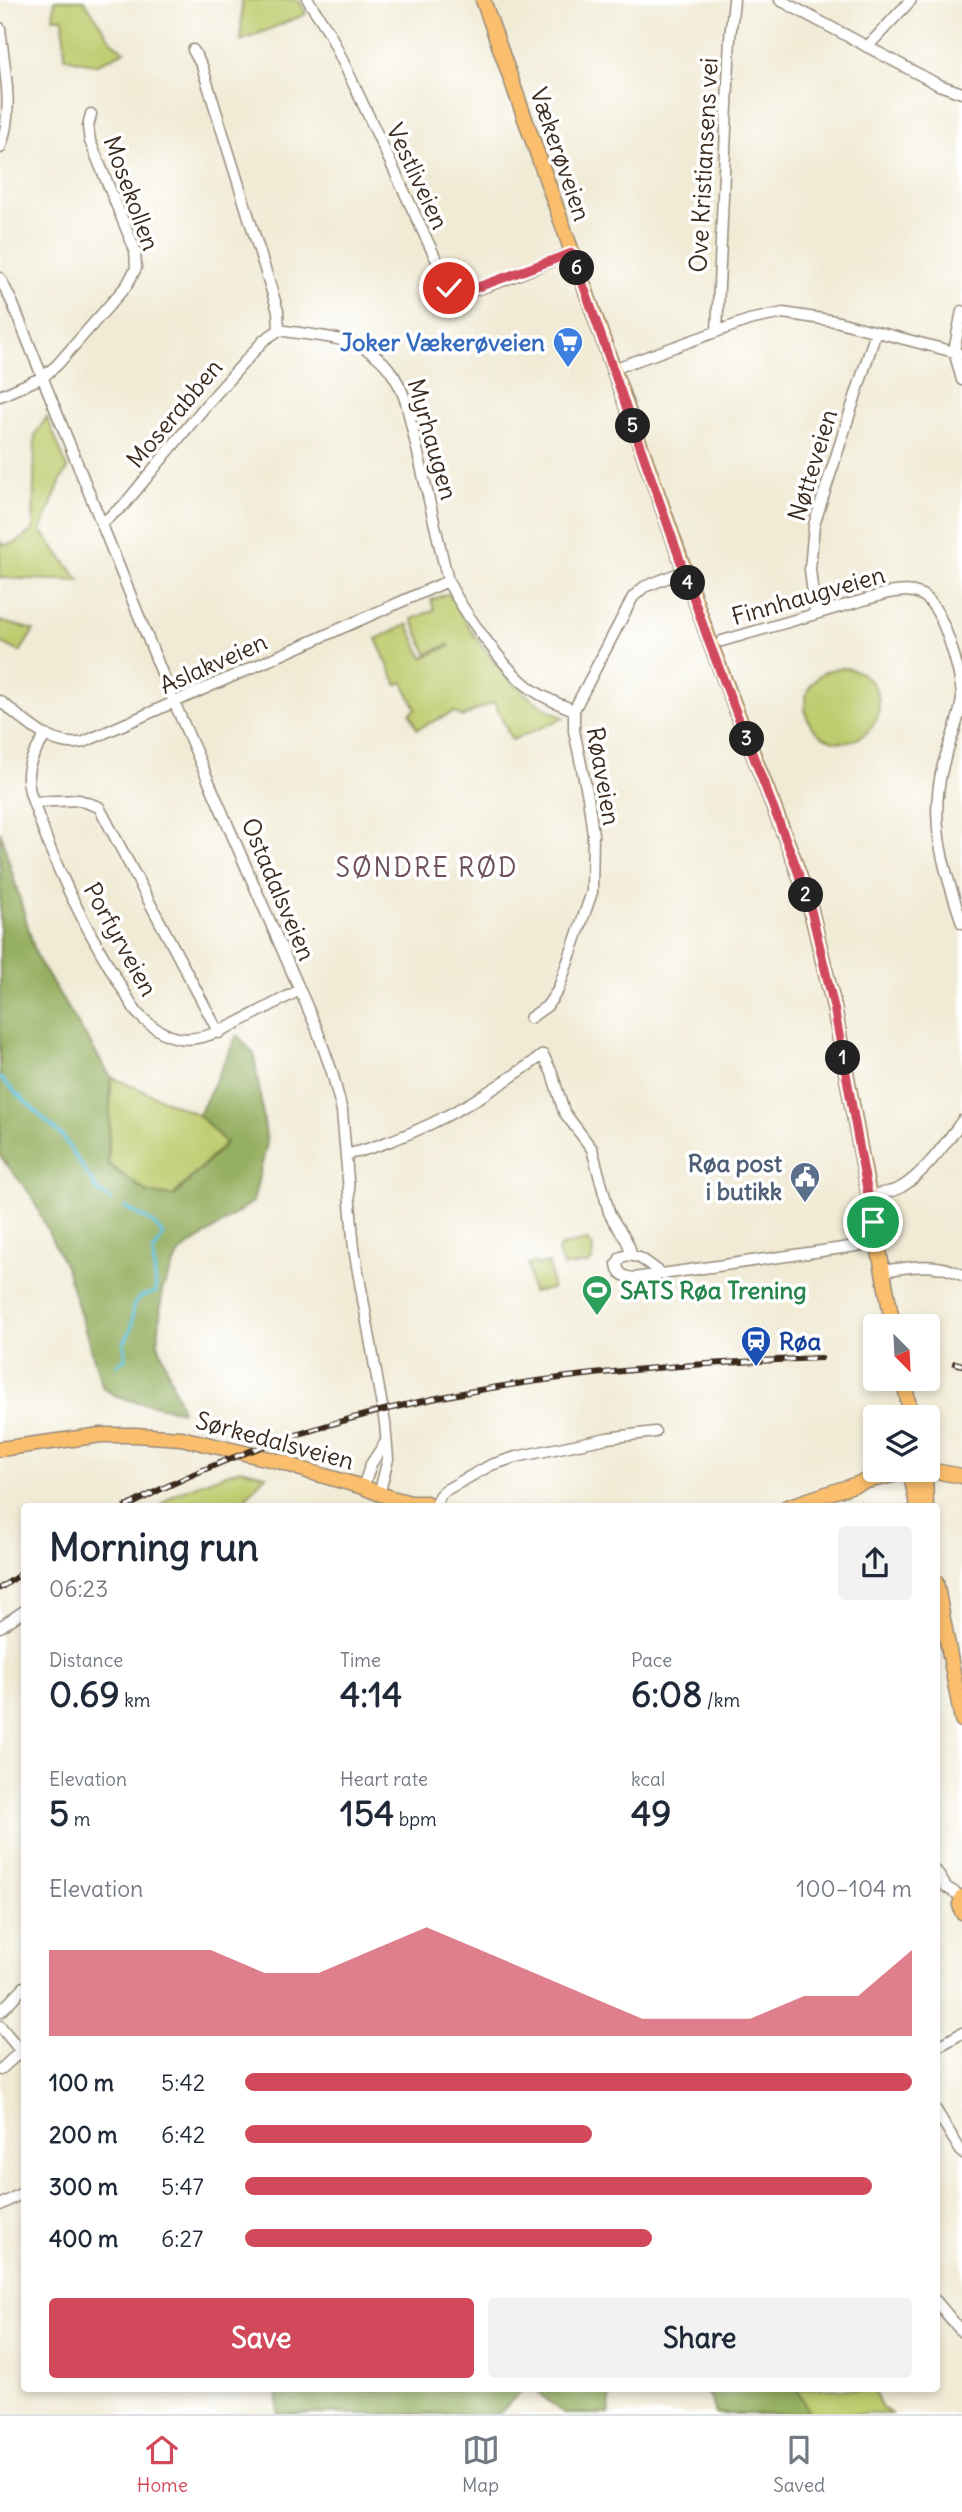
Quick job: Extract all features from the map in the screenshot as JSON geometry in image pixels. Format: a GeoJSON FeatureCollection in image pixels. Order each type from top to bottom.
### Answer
{"type":"FeatureCollection","features":[{"type":"Feature","properties":{"kind":"main road","name":"Vækerøveien"},"geometry":{"type":"LineString","coordinates":[[483,0],[684,571],[793,858],[816,928],[834,1007],[891,1314]]}},
{"type":"Feature","properties":{"kind":"main road","name":"Sørkedalsveien"},"geometry":{"type":"LineString","coordinates":[[0,1449],[121,1435],[164,1436],[250,1453],[363,1487],[413,1495],[430,1503]]}},
{"type":"Feature","properties":{"kind":"main road","name":"Sørkedalsveien"},"geometry":{"type":"LineString","coordinates":[[0,1456],[50,1442]]}},
{"type":"Feature","properties":{"kind":"main road"},"geometry":{"type":"LineString","coordinates":[[940,1472],[962,1476]]}},
{"type":"Feature","properties":{"kind":"main road"},"geometry":{"type":"LineString","coordinates":[[798,1503],[863,1482]]}},
{"type":"Feature","properties":{"kind":"main road"},"geometry":{"type":"LineString","coordinates":[[914,1482],[918,1503]]}},
{"type":"Feature","properties":{"kind":"main road"},"geometry":{"type":"LineString","coordinates":[[926,1482],[926,1503]]}},
{"type":"Feature","properties":{"kind":"main road"},"geometry":{"type":"LineString","coordinates":[[940,1603],[962,1720]]}},
{"type":"Feature","properties":{"kind":"main road"},"geometry":{"type":"LineString","coordinates":[[962,1897],[962,1912]]}},
{"type":"Feature","properties":{"kind":"street","name":"Vestliveien"},"geometry":{"type":"LineString","coordinates":[[308,0],[329,32],[452,293],[459,294],[502,280],[572,253]]}},
{"type":"Feature","properties":{"kind":"street","name":"Ove Kristiansens vei"},"geometry":{"type":"LineString","coordinates":[[718,331],[730,38],[734,0]]}},
{"type":"Feature","properties":{"kind":"street"},"geometry":{"type":"LineString","coordinates":[[780,0],[939,85],[962,93]]}},
{"type":"Feature","properties":{"kind":"street"},"geometry":{"type":"LineString","coordinates":[[867,47],[911,0]]}},
{"type":"Feature","properties":{"kind":"street"},"geometry":{"type":"LineString","coordinates":[[0,28],[9,113],[0,148]]}},
{"type":"Feature","properties":{"kind":"street"},"geometry":{"type":"LineString","coordinates":[[193,50],[202,66],[278,311],[279,330]]}},
{"type":"Feature","properties":{"kind":"street","name":"Mosekollen"},"geometry":{"type":"LineString","coordinates":[[43,377],[57,365],[127,285],[136,268],[135,250],[90,141],[88,127],[91,114]]}},
{"type":"Feature","properties":{"kind":"street","name":"Ostadalsveien"},"geometry":{"type":"LineString","coordinates":[[0,278],[175,703],[300,990],[332,1072],[342,1111],[352,1233],[385,1423],[388,1459],[380,1491]]}},
{"type":"Feature","properties":{"kind":"street"},"geometry":{"type":"LineString","coordinates":[[962,311],[958,352],[962,380]]}},
{"type":"Feature","properties":{"kind":"street"},"geometry":{"type":"LineString","coordinates":[[613,369],[766,315],[794,313],[958,352]]}},
{"type":"Feature","properties":{"kind":"street","name":"Moserabben"},"geometry":{"type":"LineString","coordinates":[[102,523],[124,505],[264,340],[279,330]]}},
{"type":"Feature","properties":{"kind":"street","name":"Myrhaugen"},"geometry":{"type":"LineString","coordinates":[[279,330],[360,344],[397,380],[406,402],[448,581],[464,610],[511,670],[549,700],[574,710]]}},
{"type":"Feature","properties":{"kind":"street","name":"Nøtteveien"},"geometry":{"type":"LineString","coordinates":[[816,613],[810,569],[814,525],[876,331]]}},
{"type":"Feature","properties":{"kind":"street"},"geometry":{"type":"LineString","coordinates":[[0,396],[43,377]]}},
{"type":"Feature","properties":{"kind":"street","name":"Røaveien"},"geometry":{"type":"LineString","coordinates":[[530,1018],[547,1006],[558,990],[592,892],[593,834],[574,731],[574,710],[633,597],[644,587],[684,571]]}},
{"type":"Feature","properties":{"kind":"street","name":"Aslakveien"},"geometry":{"type":"LineString","coordinates":[[0,701],[46,735],[65,744],[85,742],[448,581]]}},
{"type":"Feature","properties":{"kind":"street","name":"Finnhaugveien"},"geometry":{"type":"LineString","coordinates":[[722,641],[897,591],[922,595],[936,610],[952,650],[962,696],[958,722],[943,764],[936,818],[944,865],[962,923]]}},
{"type":"Feature","properties":{"kind":"street","name":"Porfyrveien"},"geometry":{"type":"LineString","coordinates":[[46,735],[29,767],[28,783],[33,802],[55,860],[86,928],[136,1013],[156,1030],[176,1038],[196,1039],[219,1032],[300,990]]}},
{"type":"Feature","properties":{"kind":"street","name":"Porfyrveien"},"geometry":{"type":"LineString","coordinates":[[33,802],[79,800],[99,807],[219,1032]]}},
{"type":"Feature","properties":{"kind":"street"},"geometry":{"type":"LineString","coordinates":[[346,1154],[370,1148],[444,1118],[543,1055],[552,1073],[564,1112],[592,1149],[609,1212],[613,1222],[629,1242],[631,1254]]}},
{"type":"Feature","properties":{"kind":"street"},"geometry":{"type":"LineString","coordinates":[[867,1195],[891,1192],[911,1180],[962,1121]]}},
{"type":"Feature","properties":{"kind":"street"},"geometry":{"type":"LineString","coordinates":[[661,1273],[631,1254],[621,1257],[617,1264],[623,1276],[634,1278],[877,1243]]}},
{"type":"Feature","properties":{"kind":"street"},"geometry":{"type":"LineString","coordinates":[[883,1271],[928,1265],[943,1267],[962,1275]]}},
{"type":"Feature","properties":{"kind":"street"},"geometry":{"type":"LineString","coordinates":[[435,1503],[444,1491],[491,1465],[548,1449],[655,1432]]}},
{"type":"Feature","properties":{"kind":"street"},"geometry":{"type":"LineString","coordinates":[[363,1487],[371,1464],[385,1443]]}},
{"type":"Feature","properties":{"kind":"street"},"geometry":{"type":"LineString","coordinates":[[0,1627],[21,1613]]}},
{"type":"Feature","properties":{"kind":"street"},"geometry":{"type":"LineString","coordinates":[[940,1885],[962,1897]]}},
{"type":"Feature","properties":{"kind":"street"},"geometry":{"type":"LineString","coordinates":[[0,2012],[21,1990]]}},
{"type":"Feature","properties":{"kind":"street"},"geometry":{"type":"LineString","coordinates":[[0,2026],[21,2051]]}},
{"type":"Feature","properties":{"kind":"street"},"geometry":{"type":"LineString","coordinates":[[940,2047],[962,2033]]}},
{"type":"Feature","properties":{"kind":"street"},"geometry":{"type":"LineString","coordinates":[[0,2070],[21,2054]]}},
{"type":"Feature","properties":{"kind":"street"},"geometry":{"type":"LineString","coordinates":[[940,2117],[962,2153]]}},
{"type":"Feature","properties":{"kind":"street"},"geometry":{"type":"LineString","coordinates":[[0,2205],[21,2194]]}},
{"type":"Feature","properties":{"kind":"street"},"geometry":{"type":"LineString","coordinates":[[940,2306],[962,2332]]}},
{"type":"Feature","properties":{"kind":"green space"},"geometry":{"type":"Polygon","coordinates":[[[55,0],[84,0],[112,42],[125,51],[96,65],[65,58],[63,18],[53,18],[55,0]]]}},
{"type":"Feature","properties":{"kind":"green space"},"geometry":{"type":"Polygon","coordinates":[[[242,0],[299,0],[306,14],[241,41],[242,0]]]}},
{"type":"Feature","properties":{"kind":"green space"},"geometry":{"type":"Polygon","coordinates":[[[47,417],[68,469],[41,531],[80,581],[0,578],[0,541],[3,545],[15,543],[33,530],[35,435],[47,417]]]}},
{"type":"Feature","properties":{"kind":"green space"},"geometry":{"type":"Polygon","coordinates":[[[449,593],[473,633],[512,682],[537,703],[564,718],[512,740],[494,702],[462,717],[454,712],[417,729],[410,713],[416,709],[403,682],[397,685],[376,639],[408,624],[423,658],[450,646],[449,644],[427,654],[412,619],[434,610],[431,600],[449,593]]]}},
{"type":"Feature","properties":{"kind":"green space"},"geometry":{"type":"Polygon","coordinates":[[[0,621],[34,630],[20,652],[0,642],[0,621]]]}},
{"type":"Feature","properties":{"kind":"green space"},"geometry":{"type":"Polygon","coordinates":[[[842,668],[856,671],[868,679],[876,691],[879,705],[876,719],[868,731],[856,739],[842,742],[828,739],[816,731],[808,719],[805,705],[808,691],[816,679],[828,671],[842,668]]]}},
{"type":"Feature","properties":{"kind":"green space"},"geometry":{"type":"Polygon","coordinates":[[[0,831],[37,958],[111,1077],[108,1164],[148,1193],[174,1196],[226,1143],[199,1115],[237,1035],[254,1054],[267,1143],[253,1202],[179,1253],[162,1290],[158,1343],[182,1411],[119,1398],[103,1388],[67,1271],[31,1195],[0,1156],[0,831]]]}},
{"type":"Feature","properties":{"kind":"green space"},"geometry":{"type":"Polygon","coordinates":[[[111,1077],[199,1115],[226,1142],[173,1196],[148,1193],[108,1164],[111,1077]]]}},
{"type":"Feature","properties":{"kind":"green space"},"geometry":{"type":"Polygon","coordinates":[[[588,1241],[593,1248],[592,1261],[588,1264],[563,1266],[558,1253],[560,1246],[588,1241]]]}},
{"type":"Feature","properties":{"kind":"green space"},"geometry":{"type":"Polygon","coordinates":[[[549,1263],[552,1289],[532,1292],[528,1264],[549,1263]]]}},
{"type":"Feature","properties":{"kind":"green space"},"geometry":{"type":"Polygon","coordinates":[[[240,1469],[266,1475],[246,1497],[247,1503],[163,1503],[184,1490],[240,1469]]]}},
{"type":"Feature","properties":{"kind":"green space"},"geometry":{"type":"Polygon","coordinates":[[[278,2392],[520,2392],[499,2414],[277,2414],[278,2392]]]}},
{"type":"Feature","properties":{"kind":"green space"},"geometry":{"type":"Polygon","coordinates":[[[538,2392],[611,2392],[609,2414],[564,2414],[538,2392]]]}},
{"type":"Feature","properties":{"kind":"green space"},"geometry":{"type":"Polygon","coordinates":[[[706,2392],[799,2392],[810,2414],[716,2414],[706,2392]]]}},
{"type":"Feature","properties":{"kind":"green space"},"geometry":{"type":"Polygon","coordinates":[[[799,2392],[874,2392],[881,2406],[891,2414],[810,2414],[799,2392]]]}},
{"type":"Feature","properties":{"kind":"waterway"},"geometry":{"type":"LineString","coordinates":[[0,1078],[62,1136],[98,1191],[111,1200]]}},
{"type":"Feature","properties":{"kind":"waterway"},"geometry":{"type":"LineString","coordinates":[[117,1365],[126,1358],[124,1343],[132,1327],[133,1306],[140,1297],[156,1292],[153,1253],[163,1235],[153,1223],[125,1207]]}},
{"type":"Feature","properties":{"kind":"railway"},"geometry":{"type":"LineString","coordinates":[[134,1503],[208,1468],[292,1436],[377,1412],[464,1393],[641,1369],[821,1358]]}},
{"type":"Feature","properties":{"kind":"railway"},"geometry":{"type":"LineString","coordinates":[[955,1363],[962,1365]]}},
{"type":"Feature","properties":{"kind":"railway"},"geometry":{"type":"LineString","coordinates":[[0,1588],[21,1574]]}},
{"type":"Feature","properties":{"kind":"place","name":"Joker Vækerøveien"},"geometry":{"type":"Point","coordinates":[568,369]}},
{"type":"Feature","properties":{"kind":"place","name":"Røa post i butikk"},"geometry":{"type":"Point","coordinates":[805,1204]}},
{"type":"Feature","properties":{"kind":"place","name":"SATS Røa Trening"},"geometry":{"type":"Point","coordinates":[597,1317]}},
{"type":"Feature","properties":{"kind":"place","name":"Røa"},"geometry":{"type":"Point","coordinates":[756,1368]}},
{"type":"Feature","properties":{"kind":"district","name":"SØNDRE RØD"},"geometry":{"type":"Point","coordinates":[427,867]}},
{"type":"Feature","properties":{"kind":"route"},"geometry":{"type":"LineString","coordinates":[[449,288],[455,295],[459,294],[572,253],[710,645],[810,906],[834,1007],[873,1222]]}}]}
